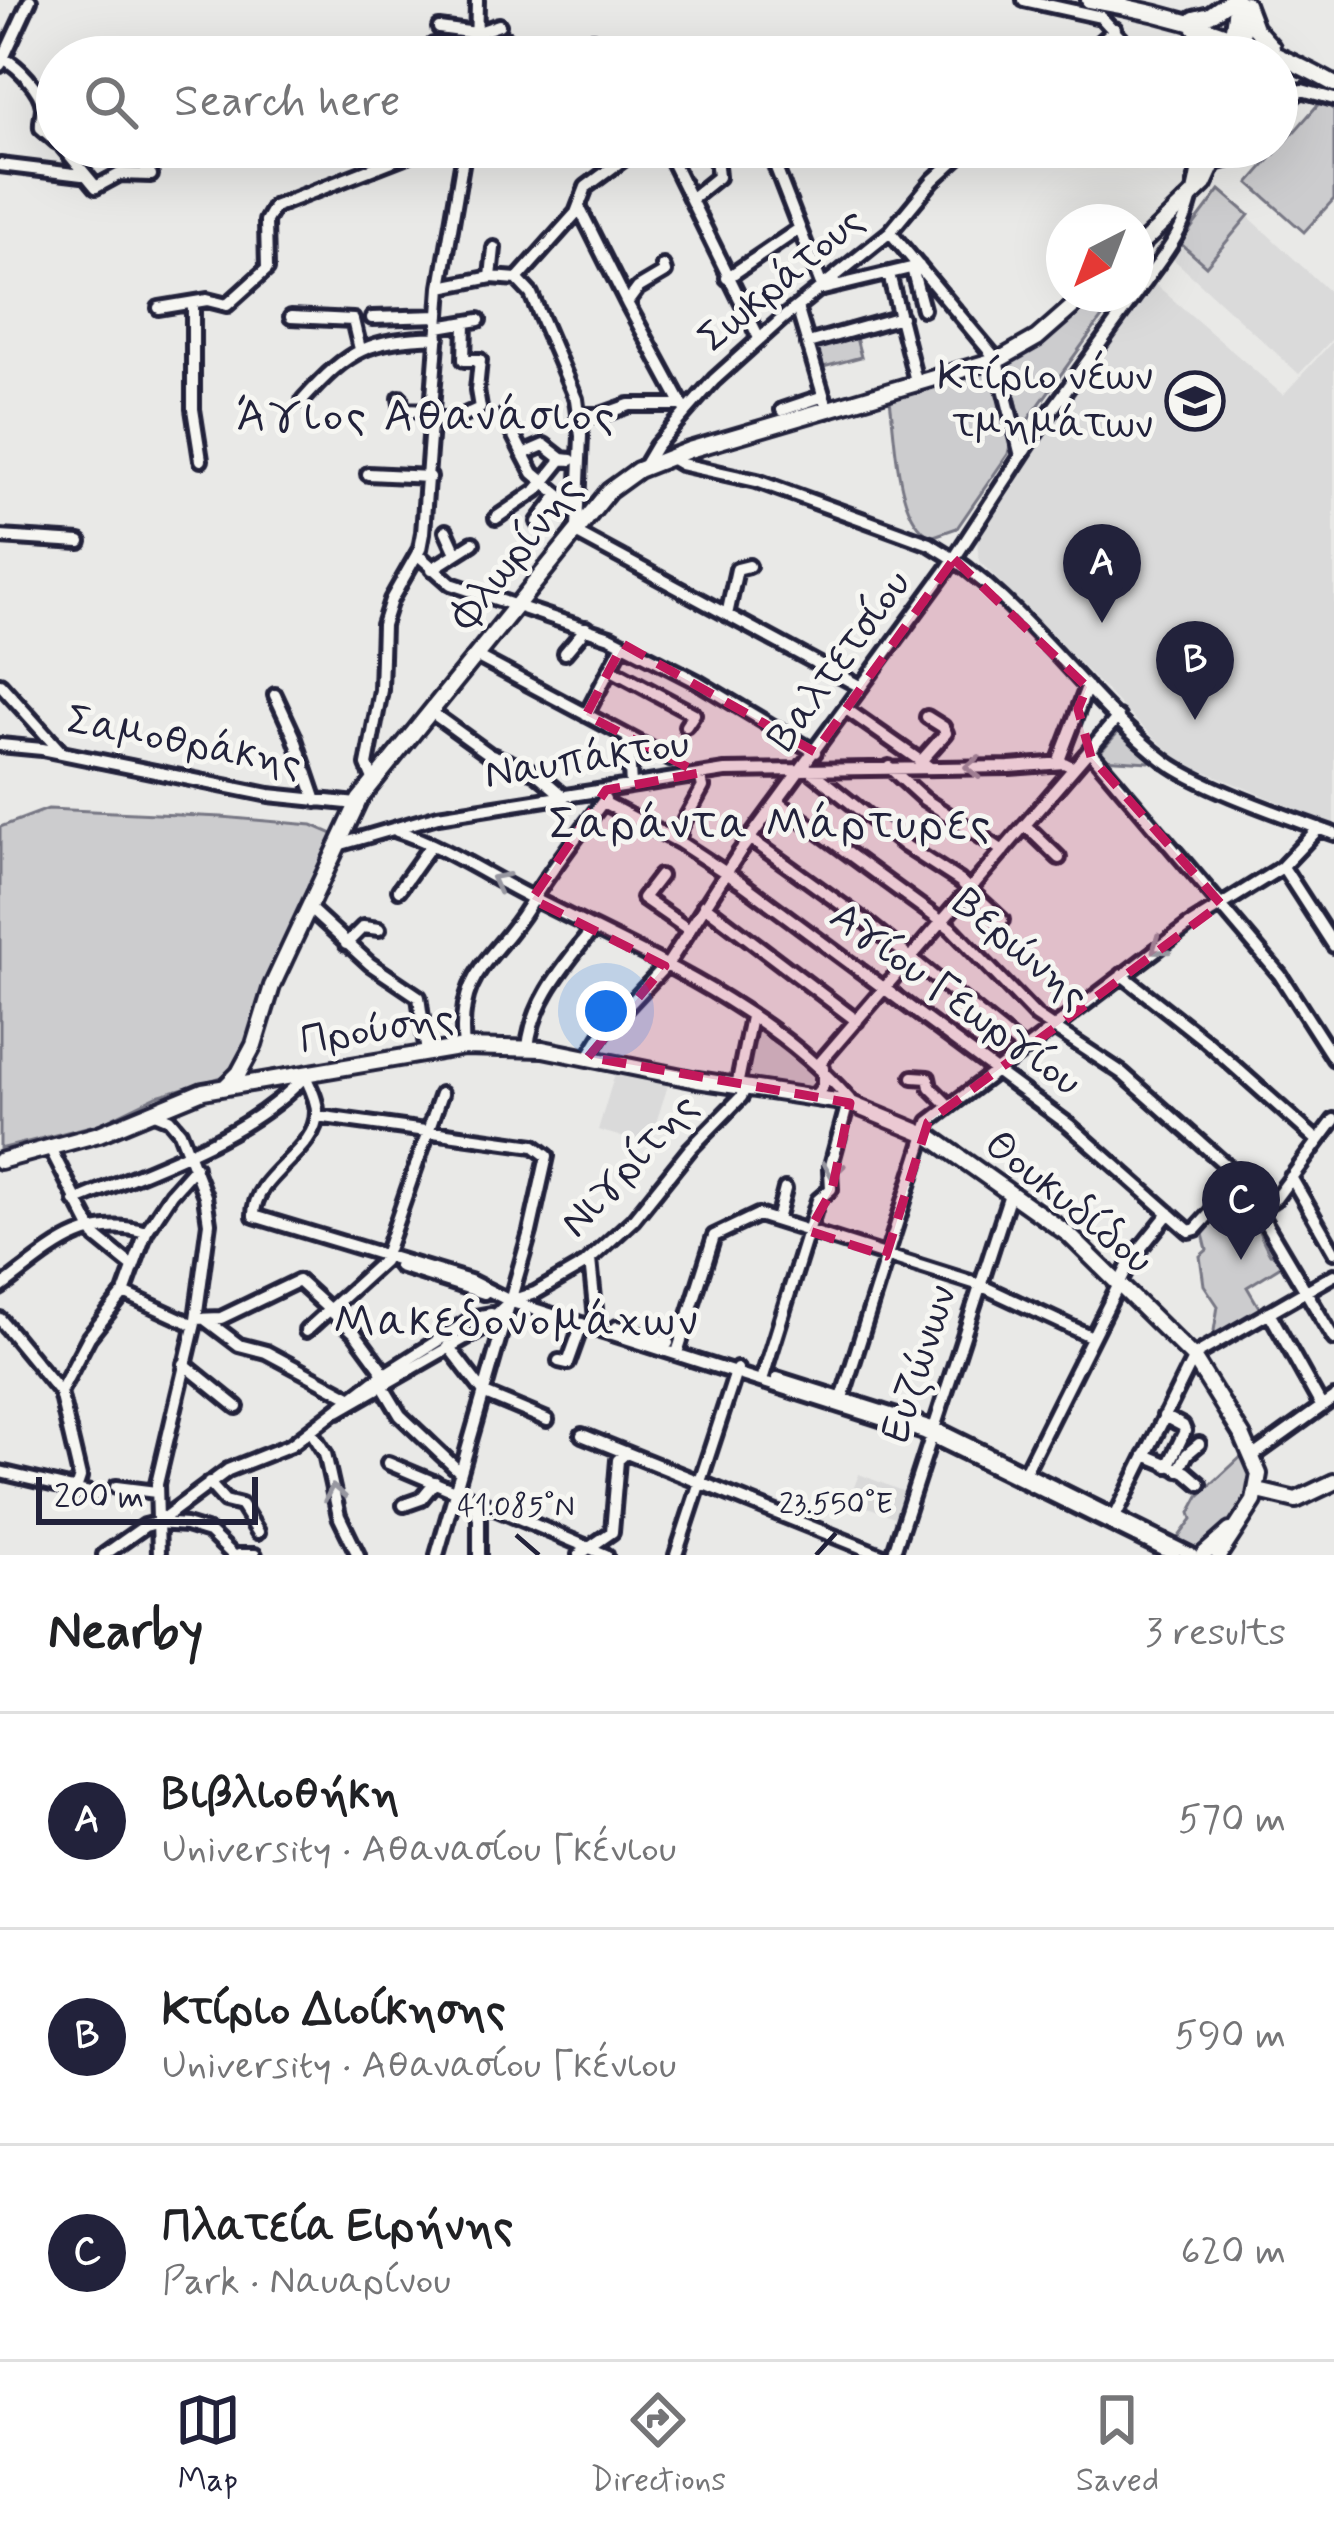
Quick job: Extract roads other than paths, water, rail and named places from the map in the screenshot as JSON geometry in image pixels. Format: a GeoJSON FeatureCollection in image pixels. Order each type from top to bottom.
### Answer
{"type":"FeatureCollection","features":[{"type":"Feature","properties":{"kind":"main road"},"geometry":{"type":"LineString","coordinates":[[1089,0],[1189,20],[1237,36],[1240,1]]}},
{"type":"Feature","properties":{"kind":"main road"},"geometry":{"type":"LineString","coordinates":[[1189,20],[1240,1]]}},
{"type":"Feature","properties":{"kind":"main road"},"geometry":{"type":"LineString","coordinates":[[1240,1],[1261,36]]}},
{"type":"Feature","properties":{"kind":"main road"},"geometry":{"type":"LineString","coordinates":[[1189,20],[1202,36]]}},
{"type":"Feature","properties":{"kind":"main road"},"geometry":{"type":"LineString","coordinates":[[1298,67],[1334,83]]}},
{"type":"Feature","properties":{"kind":"main road"},"geometry":{"type":"LineString","coordinates":[[1154,231],[1212,168]]}},
{"type":"Feature","properties":{"kind":"main road","name":"Φλωρίνης"},"geometry":{"type":"LineString","coordinates":[[221,1088],[237,1076],[254,1045],[269,994],[357,804],[609,491],[669,457],[826,404],[917,385],[997,360],[1032,341],[1066,312]]}},
{"type":"Feature","properties":{"kind":"main road","name":"Φλωρίνης"},"geometry":{"type":"LineString","coordinates":[[254,1045],[254,1084]]}},
{"type":"Feature","properties":{"kind":"main road","name":"Προύσης"},"geometry":{"type":"LineString","coordinates":[[0,1161],[106,1132],[183,1098],[221,1088],[464,1047],[527,1048],[775,1090]]}},
{"type":"Feature","properties":{"kind":"main road","name":"Θουκυδίδου"},"geometry":{"type":"LineString","coordinates":[[775,1090],[849,1103],[923,1132],[1075,1239],[1193,1357],[1253,1456],[1258,1491]]}},
{"type":"Feature","properties":{"kind":"main road"},"geometry":{"type":"LineString","coordinates":[[1219,1555],[1258,1491],[1301,1500],[1334,1482]]}},
{"type":"Feature","properties":{"kind":"main road"},"geometry":{"type":"LineString","coordinates":[[1203,1555],[1239,1525]]}},
{"type":"Feature","properties":{"kind":"street"},"geometry":{"type":"LineString","coordinates":[[30,0],[2,62],[19,69],[36,93]]}},
{"type":"Feature","properties":{"kind":"street"},"geometry":{"type":"LineString","coordinates":[[475,36],[477,0]]}},
{"type":"Feature","properties":{"kind":"street"},"geometry":{"type":"LineString","coordinates":[[1024,0],[1087,12],[1121,36]]}},
{"type":"Feature","properties":{"kind":"street"},"geometry":{"type":"LineString","coordinates":[[486,36],[499,25]]}},
{"type":"Feature","properties":{"kind":"street"},"geometry":{"type":"LineString","coordinates":[[439,28],[458,29],[465,36]]}},
{"type":"Feature","properties":{"kind":"street"},"geometry":{"type":"LineString","coordinates":[[1106,36],[1115,28]]}},
{"type":"Feature","properties":{"kind":"street"},"geometry":{"type":"LineString","coordinates":[[1298,93],[1334,99]]}},
{"type":"Feature","properties":{"kind":"street"},"geometry":{"type":"LineString","coordinates":[[0,165],[82,175]]}},
{"type":"Feature","properties":{"kind":"street"},"geometry":{"type":"LineString","coordinates":[[80,168],[96,188],[120,174],[151,175]]}},
{"type":"Feature","properties":{"kind":"street"},"geometry":{"type":"LineString","coordinates":[[159,308],[211,300],[227,305],[266,271],[266,221],[277,205],[373,168]]}},
{"type":"Feature","properties":{"kind":"street"},"geometry":{"type":"LineString","coordinates":[[374,781],[367,765],[381,689],[383,625],[393,595],[417,554],[430,476],[441,287],[461,168]]}},
{"type":"Feature","properties":{"kind":"street"},"geometry":{"type":"LineString","coordinates":[[517,279],[579,207],[590,184],[612,168]]}},
{"type":"Feature","properties":{"kind":"street"},"geometry":{"type":"LineString","coordinates":[[676,168],[760,338]]}},
{"type":"Feature","properties":{"kind":"street"},"geometry":{"type":"LineString","coordinates":[[692,198],[718,177],[717,168]]}},
{"type":"Feature","properties":{"kind":"street"},"geometry":{"type":"LineString","coordinates":[[776,168],[822,288],[915,267]]}},
{"type":"Feature","properties":{"kind":"street","name":"Σωκράτους"},"geometry":{"type":"LineString","coordinates":[[643,468],[683,409],[760,338],[890,232],[946,168]]}},
{"type":"Feature","properties":{"kind":"street","name":"Βαλτετσίου"},"geometry":{"type":"LineString","coordinates":[[1154,268],[1186,224],[1198,168]]}},
{"type":"Feature","properties":{"kind":"street"},"geometry":{"type":"LineString","coordinates":[[579,207],[683,409]]}},
{"type":"Feature","properties":{"kind":"street"},"geometry":{"type":"LineString","coordinates":[[727,278],[799,229]]}},
{"type":"Feature","properties":{"kind":"street"},"geometry":{"type":"LineString","coordinates":[[890,232],[997,360],[1021,456]]}},
{"type":"Feature","properties":{"kind":"street"},"geometry":{"type":"LineString","coordinates":[[491,277],[494,248]]}},
{"type":"Feature","properties":{"kind":"street"},"geometry":{"type":"LineString","coordinates":[[1154,253],[1162,259]]}},
{"type":"Feature","properties":{"kind":"street"},"geometry":{"type":"LineString","coordinates":[[627,303],[638,288],[665,272],[663,266]]}},
{"type":"Feature","properties":{"kind":"street"},"geometry":{"type":"LineString","coordinates":[[915,267],[923,309]]}},
{"type":"Feature","properties":{"kind":"street"},"geometry":{"type":"LineString","coordinates":[[889,274],[917,385]]}},
{"type":"Feature","properties":{"kind":"street"},"geometry":{"type":"LineString","coordinates":[[441,287],[491,277],[517,279],[532,294],[574,392],[579,415],[575,530],[861,687]]}},
{"type":"Feature","properties":{"kind":"street"},"geometry":{"type":"LineString","coordinates":[[193,303],[193,409],[201,460]]}},
{"type":"Feature","properties":{"kind":"street"},"geometry":{"type":"LineString","coordinates":[[782,410],[826,404],[796,308]]}},
{"type":"Feature","properties":{"kind":"street","name":"Βαλτετσίου"},"geometry":{"type":"LineString","coordinates":[[588,1058],[610,1025],[665,966],[749,838],[805,768],[954,559],[1119,312]]}},
{"type":"Feature","properties":{"kind":"street"},"geometry":{"type":"LineString","coordinates":[[291,317],[353,320],[359,350]]}},
{"type":"Feature","properties":{"kind":"street"},"geometry":{"type":"LineString","coordinates":[[808,343],[902,317]]}},
{"type":"Feature","properties":{"kind":"street"},"geometry":{"type":"LineString","coordinates":[[373,318],[438,327]]}},
{"type":"Feature","properties":{"kind":"street"},"geometry":{"type":"LineString","coordinates":[[303,400],[331,370],[359,350],[479,320]]}},
{"type":"Feature","properties":{"kind":"street"},"geometry":{"type":"LineString","coordinates":[[400,398],[402,410],[433,416],[458,418],[480,408],[480,359],[464,360],[465,323]]}},
{"type":"Feature","properties":{"kind":"street"},"geometry":{"type":"LineString","coordinates":[[579,415],[601,415],[629,405],[683,409]]}},
{"type":"Feature","properties":{"kind":"street"},"geometry":{"type":"LineString","coordinates":[[504,416],[526,465],[575,509]]}},
{"type":"Feature","properties":{"kind":"street"},"geometry":{"type":"LineString","coordinates":[[496,518],[567,459],[581,436]]}},
{"type":"Feature","properties":{"kind":"street"},"geometry":{"type":"LineString","coordinates":[[523,454],[544,445],[567,459],[578,482]]}},
{"type":"Feature","properties":{"kind":"street"},"geometry":{"type":"LineString","coordinates":[[669,457],[681,464],[736,474],[900,530],[954,559],[1169,764],[1334,834]]}},
{"type":"Feature","properties":{"kind":"street"},"geometry":{"type":"LineString","coordinates":[[368,474],[430,476]]}},
{"type":"Feature","properties":{"kind":"street"},"geometry":{"type":"LineString","coordinates":[[538,522],[557,497]]}},
{"type":"Feature","properties":{"kind":"street"},"geometry":{"type":"LineString","coordinates":[[446,531],[456,554]]}},
{"type":"Feature","properties":{"kind":"street"},"geometry":{"type":"LineString","coordinates":[[0,536],[80,542]]}},
{"type":"Feature","properties":{"kind":"street"},"geometry":{"type":"LineString","coordinates":[[432,568],[473,543]]}},
{"type":"Feature","properties":{"kind":"street"},"geometry":{"type":"LineString","coordinates":[[417,554],[454,586],[623,644],[815,752]]}},
{"type":"Feature","properties":{"kind":"street"},"geometry":{"type":"LineString","coordinates":[[728,615],[737,569],[749,566]]}},
{"type":"Feature","properties":{"kind":"street"},"geometry":{"type":"LineString","coordinates":[[565,653],[586,628]]}},
{"type":"Feature","properties":{"kind":"street"},"geometry":{"type":"LineString","coordinates":[[586,715],[623,644]]}},
{"type":"Feature","properties":{"kind":"street"},"geometry":{"type":"LineString","coordinates":[[476,656],[669,758],[662,780]]}},
{"type":"Feature","properties":{"kind":"street"},"geometry":{"type":"LineString","coordinates":[[610,669],[694,714],[686,726]]}},
{"type":"Feature","properties":{"kind":"street"},"geometry":{"type":"LineString","coordinates":[[0,685],[45,744]]}},
{"type":"Feature","properties":{"kind":"street"},"geometry":{"type":"LineString","coordinates":[[1058,764],[1087,687]]}},
{"type":"Feature","properties":{"kind":"street"},"geometry":{"type":"LineString","coordinates":[[275,695],[295,736],[316,801]]}},
{"type":"Feature","properties":{"kind":"street"},"geometry":{"type":"LineString","coordinates":[[846,709],[926,764],[946,731],[927,717]]}},
{"type":"Feature","properties":{"kind":"street"},"geometry":{"type":"LineString","coordinates":[[431,712],[498,759],[536,772],[564,797]]}},
{"type":"Feature","properties":{"kind":"street"},"geometry":{"type":"LineString","coordinates":[[815,1096],[824,1086],[821,1066],[1118,717]]}},
{"type":"Feature","properties":{"kind":"street"},"geometry":{"type":"LineString","coordinates":[[628,738],[631,785]]}},
{"type":"Feature","properties":{"kind":"street"},"geometry":{"type":"LineString","coordinates":[[896,741],[889,767],[925,799],[1003,851]]}},
{"type":"Feature","properties":{"kind":"street","name":"Σαμοθράκης"},"geometry":{"type":"LineString","coordinates":[[0,746],[45,744],[64,755],[316,801],[357,804]]}},
{"type":"Feature","properties":{"kind":"street"},"geometry":{"type":"LineString","coordinates":[[1090,750],[1286,983],[1334,1059]]}},
{"type":"Feature","properties":{"kind":"street","name":"Ναυπάκτου"},"geometry":{"type":"LineString","coordinates":[[338,845],[439,816],[564,797],[605,796],[631,785],[700,775],[926,764],[1070,764],[1074,768]]}},
{"type":"Feature","properties":{"kind":"street"},"geometry":{"type":"LineString","coordinates":[[805,768],[904,845],[971,889],[1002,920]]}},
{"type":"Feature","properties":{"kind":"street"},"geometry":{"type":"LineString","coordinates":[[679,842],[681,827],[703,787],[700,775]]}},
{"type":"Feature","properties":{"kind":"street"},"geometry":{"type":"LineString","coordinates":[[464,1047],[463,1014],[476,974],[605,796]]}},
{"type":"Feature","properties":{"kind":"street","name":"Αγίου Γεωργίου"},"geometry":{"type":"LineString","coordinates":[[605,796],[726,872],[1070,1125],[1169,1213]]}},
{"type":"Feature","properties":{"kind":"street","name":"Βερώνης"},"geometry":{"type":"LineString","coordinates":[[778,802],[956,932],[1050,1027],[1122,1073],[1241,1179],[1334,1339]]}},
{"type":"Feature","properties":{"kind":"street"},"geometry":{"type":"LineString","coordinates":[[1025,825],[1059,858]]}},
{"type":"Feature","properties":{"kind":"street"},"geometry":{"type":"LineString","coordinates":[[842,1398],[923,1132],[931,1120],[1122,974],[1220,904],[1283,867],[1319,828]]}},
{"type":"Feature","properties":{"kind":"street"},"geometry":{"type":"LineString","coordinates":[[398,831],[665,966],[751,1017],[821,1066],[849,1103],[830,1169],[831,1189],[820,1197],[763,1377]]}},
{"type":"Feature","properties":{"kind":"street"},"geometry":{"type":"LineString","coordinates":[[749,838],[912,957],[1022,1048]]}},
{"type":"Feature","properties":{"kind":"street"},"geometry":{"type":"LineString","coordinates":[[399,890],[431,845]]}},
{"type":"Feature","properties":{"kind":"street"},"geometry":{"type":"LineString","coordinates":[[1283,867],[1334,946]]}},
{"type":"Feature","properties":{"kind":"street"},"geometry":{"type":"LineString","coordinates":[[660,876],[643,898],[689,930]]}},
{"type":"Feature","properties":{"kind":"street"},"geometry":{"type":"LineString","coordinates":[[704,905],[857,1021]]}},
{"type":"Feature","properties":{"kind":"street"},"geometry":{"type":"LineString","coordinates":[[309,908],[346,944],[420,998],[427,1053]]}},
{"type":"Feature","properties":{"kind":"street"},"geometry":{"type":"LineString","coordinates":[[346,944],[363,927],[380,929]]}},
{"type":"Feature","properties":{"kind":"street"},"geometry":{"type":"LineString","coordinates":[[527,1048],[544,997],[593,929]]}},
{"type":"Feature","properties":{"kind":"street"},"geometry":{"type":"LineString","coordinates":[[1122,974],[1317,1140]]}},
{"type":"Feature","properties":{"kind":"street"},"geometry":{"type":"LineString","coordinates":[[741,1086],[742,1043],[751,1017]]}},
{"type":"Feature","properties":{"kind":"street"},"geometry":{"type":"LineString","coordinates":[[75,1201],[277,1103],[305,1076],[317,1115],[308,1134],[259,1196],[254,1216],[270,1225],[599,1329],[622,1328],[933,1432],[1174,1555]]}},
{"type":"Feature","properties":{"kind":"street"},"geometry":{"type":"LineString","coordinates":[[913,1077],[928,1078],[930,1087],[949,1106]]}},
{"type":"Feature","properties":{"kind":"street","name":"Νιγρίτης"},"geometry":{"type":"LineString","coordinates":[[104,1555],[239,1465],[286,1449],[446,1342],[481,1329],[507,1300],[553,1284],[590,1260],[633,1220],[741,1086]]}},
{"type":"Feature","properties":{"kind":"street"},"geometry":{"type":"LineString","coordinates":[[306,1331],[384,1258],[441,1094]]}},
{"type":"Feature","properties":{"kind":"street"},"geometry":{"type":"LineString","coordinates":[[183,1098],[187,1146]]}},
{"type":"Feature","properties":{"kind":"street"},"geometry":{"type":"LineString","coordinates":[[151,1112],[170,1119],[187,1146],[209,1215],[198,1322],[156,1492],[159,1548]]}},
{"type":"Feature","properties":{"kind":"street"},"geometry":{"type":"LineString","coordinates":[[317,1115],[540,1148],[547,1156],[547,1172],[437,1555]]}},
{"type":"Feature","properties":{"kind":"street"},"geometry":{"type":"LineString","coordinates":[[1258,1210],[1272,1201],[1330,1124]]}},
{"type":"Feature","properties":{"kind":"street"},"geometry":{"type":"LineString","coordinates":[[1330,1124],[1334,1144]]}},
{"type":"Feature","properties":{"kind":"street"},"geometry":{"type":"LineString","coordinates":[[50,1148],[91,1228],[104,1246],[132,1266]]}},
{"type":"Feature","properties":{"kind":"street"},"geometry":{"type":"LineString","coordinates":[[60,1392],[91,1335],[124,1293],[146,1232],[195,1167]]}},
{"type":"Feature","properties":{"kind":"street"},"geometry":{"type":"LineString","coordinates":[[1291,1177],[1334,1252]]}},
{"type":"Feature","properties":{"kind":"street"},"geometry":{"type":"LineString","coordinates":[[1025,1472],[1140,1245],[1169,1213],[1194,1231],[1241,1179]]}},
{"type":"Feature","properties":{"kind":"street"},"geometry":{"type":"LineString","coordinates":[[777,1220],[784,1189]]}},
{"type":"Feature","properties":{"kind":"street","name":"Ευζώνων"},"geometry":{"type":"LineString","coordinates":[[893,1555],[1010,1194]]}},
{"type":"Feature","properties":{"kind":"street"},"geometry":{"type":"LineString","coordinates":[[678,1350],[714,1236],[756,1215],[980,1285],[1092,1337]]}},
{"type":"Feature","properties":{"kind":"street"},"geometry":{"type":"LineString","coordinates":[[0,1288],[91,1228],[146,1232]]}},
{"type":"Feature","properties":{"kind":"street"},"geometry":{"type":"LineString","coordinates":[[590,1260],[599,1329]]}},
{"type":"Feature","properties":{"kind":"street"},"geometry":{"type":"LineString","coordinates":[[1115,1517],[1193,1357],[1334,1275]]}},
{"type":"Feature","properties":{"kind":"street"},"geometry":{"type":"LineString","coordinates":[[198,1322],[226,1316],[297,1281],[355,1333],[402,1418],[460,1472]]}},
{"type":"Feature","properties":{"kind":"street"},"geometry":{"type":"LineString","coordinates":[[124,1293],[198,1322],[238,1345],[266,1352],[352,1398]]}},
{"type":"Feature","properties":{"kind":"street"},"geometry":{"type":"LineString","coordinates":[[1270,1312],[1322,1407]]}},
{"type":"Feature","properties":{"kind":"street"},"geometry":{"type":"LineString","coordinates":[[0,1319],[60,1392],[80,1477],[74,1492]]}},
{"type":"Feature","properties":{"kind":"street"},"geometry":{"type":"LineString","coordinates":[[559,1361],[568,1363],[582,1324]]}},
{"type":"Feature","properties":{"kind":"street"},"geometry":{"type":"LineString","coordinates":[[446,1342],[483,1393],[548,1420]]}},
{"type":"Feature","properties":{"kind":"street"},"geometry":{"type":"LineString","coordinates":[[184,1364],[237,1407]]}},
{"type":"Feature","properties":{"kind":"street"},"geometry":{"type":"LineString","coordinates":[[676,1555],[737,1369]]}},
{"type":"Feature","properties":{"kind":"street"},"geometry":{"type":"LineString","coordinates":[[763,1377],[842,1398],[933,1432],[1192,1555]]}},
{"type":"Feature","properties":{"kind":"street","name":"Νιγρίτης"},"geometry":{"type":"LineString","coordinates":[[338,1411],[384,1382]]}},
{"type":"Feature","properties":{"kind":"street"},"geometry":{"type":"LineString","coordinates":[[1253,1456],[1334,1398]]}},
{"type":"Feature","properties":{"kind":"street"},"geometry":{"type":"LineString","coordinates":[[1164,1416],[1185,1432],[1174,1468]]}},
{"type":"Feature","properties":{"kind":"street"},"geometry":{"type":"LineString","coordinates":[[311,1431],[325,1453],[342,1524],[358,1555]]}},
{"type":"Feature","properties":{"kind":"street"},"geometry":{"type":"LineString","coordinates":[[582,1435],[881,1555]]}},
{"type":"Feature","properties":{"kind":"street"},"geometry":{"type":"LineString","coordinates":[[1174,1468],[1199,1444]]}},
{"type":"Feature","properties":{"kind":"street"},"geometry":{"type":"LineString","coordinates":[[584,1551],[612,1532],[617,1460],[626,1453]]}},
{"type":"Feature","properties":{"kind":"street"},"geometry":{"type":"LineString","coordinates":[[1145,1455],[1200,1484]]}},
{"type":"Feature","properties":{"kind":"street"},"geometry":{"type":"LineString","coordinates":[[388,1462],[584,1551],[606,1555]]}},
{"type":"Feature","properties":{"kind":"street"},"geometry":{"type":"LineString","coordinates":[[0,1472],[99,1496]]}},
{"type":"Feature","properties":{"kind":"street"},"geometry":{"type":"LineString","coordinates":[[404,1504],[419,1500],[435,1482]]}},
{"type":"Feature","properties":{"kind":"street"},"geometry":{"type":"LineString","coordinates":[[209,1483],[225,1502],[241,1505],[258,1532]]}},
{"type":"Feature","properties":{"kind":"street"},"geometry":{"type":"LineString","coordinates":[[116,1487],[156,1492]]}},
{"type":"Feature","properties":{"kind":"street"},"geometry":{"type":"LineString","coordinates":[[473,1498],[479,1519],[479,1555]]}},
{"type":"Feature","properties":{"kind":"street"},"geometry":{"type":"LineString","coordinates":[[157,1522],[209,1532],[236,1555],[255,1555]]}},
{"type":"Feature","properties":{"kind":"street"},"geometry":{"type":"LineString","coordinates":[[123,1542],[140,1537],[159,1548]]}},
{"type":"Feature","properties":{"kind":"place","name":"Κτίριο νέων τμημάτων"},"geometry":{"type":"Point","coordinates":[1195,401]}},
{"type":"Feature","properties":{"kind":"place","name":"Βιβλιοθήκη"},"geometry":{"type":"Point","coordinates":[1102,623]}},
{"type":"Feature","properties":{"kind":"place","name":"Κτίριο Διοίκησης"},"geometry":{"type":"Point","coordinates":[1195,720]}},
{"type":"Feature","properties":{"kind":"place","name":"Πλατεία Ειρήνης"},"geometry":{"type":"Point","coordinates":[1241,1260]}},
{"type":"Feature","properties":{"kind":"district","name":"Άγιος Αθανάσιος"},"geometry":{"type":"Point","coordinates":[427,417]}},
{"type":"Feature","properties":{"kind":"district","name":"Σαράντα Μάρτυρες"},"geometry":{"type":"Point","coordinates":[771,825]}},
{"type":"Feature","properties":{"kind":"district","name":"Μακεδονομάχων"},"geometry":{"type":"Point","coordinates":[517,1322]}}]}
